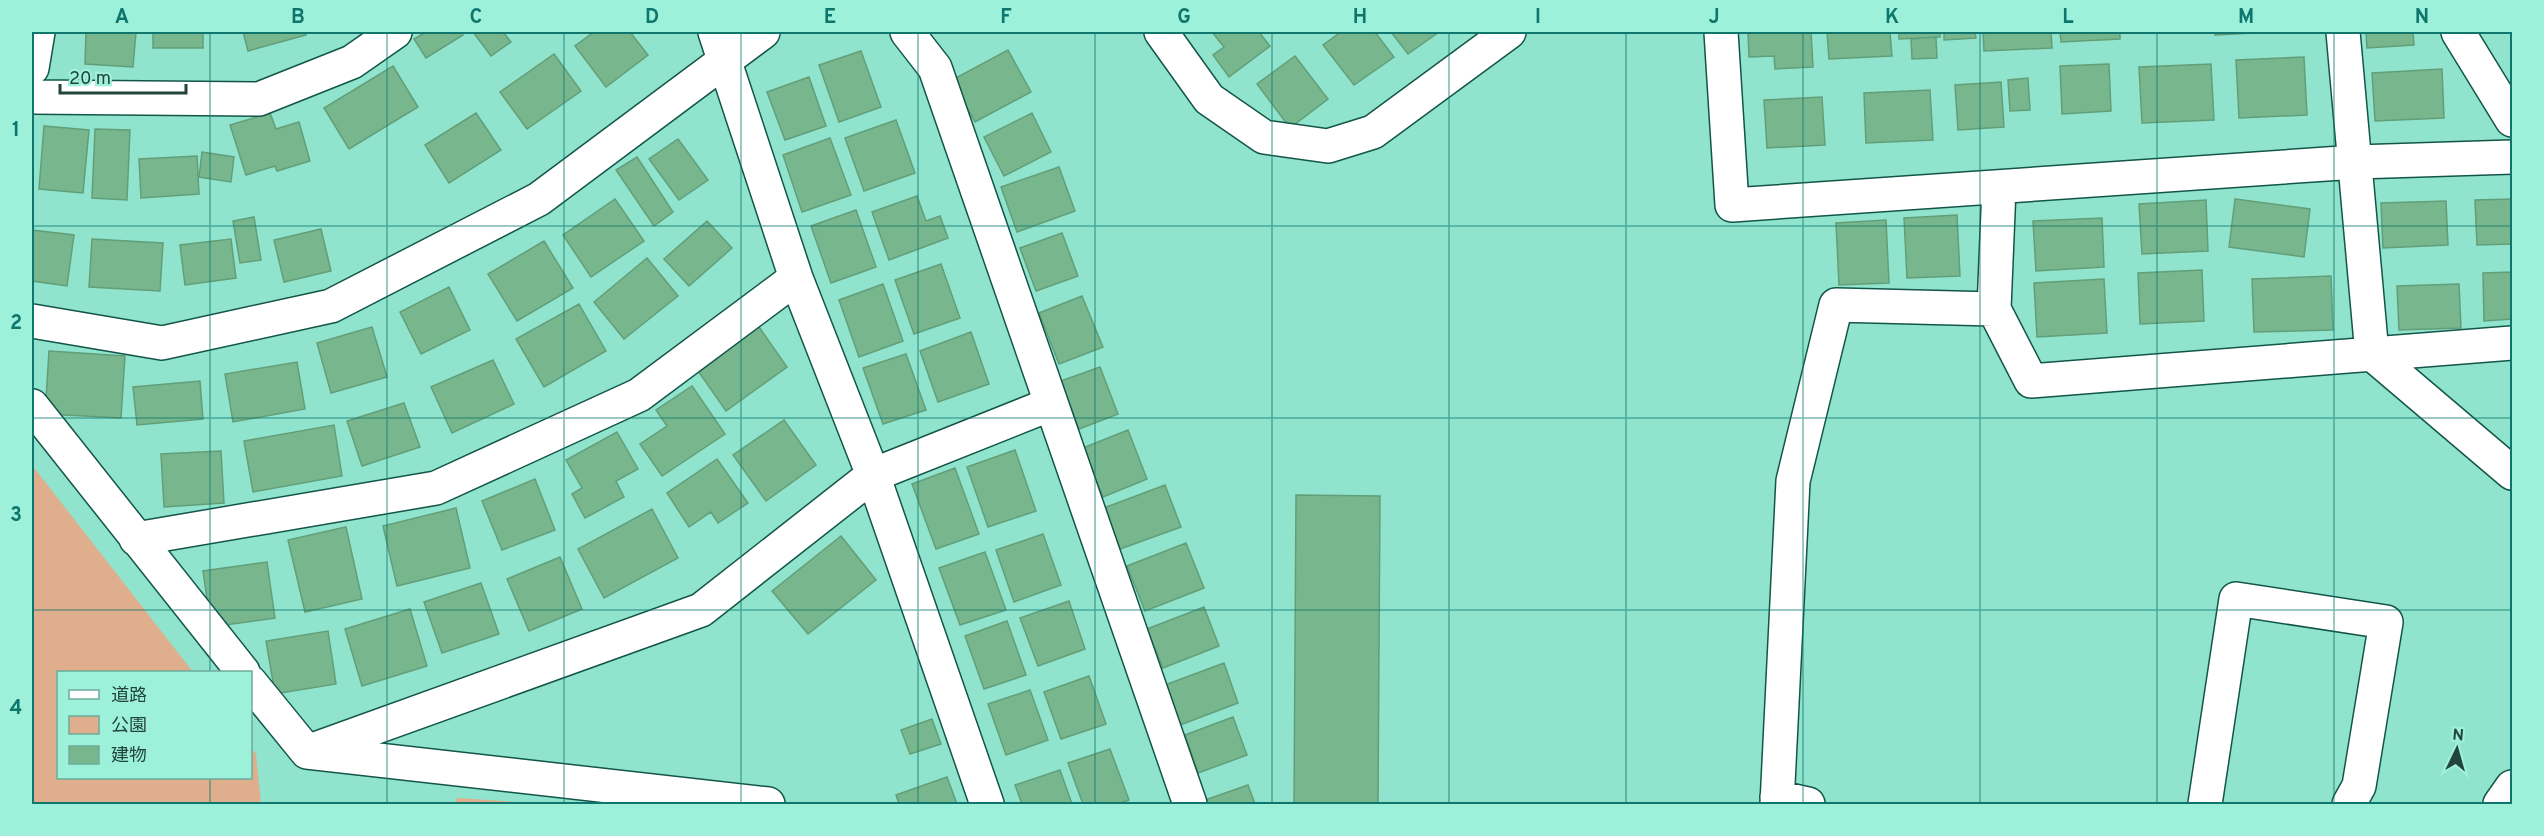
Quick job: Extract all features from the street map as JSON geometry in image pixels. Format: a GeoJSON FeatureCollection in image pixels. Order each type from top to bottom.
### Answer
{"type":"FeatureCollection","features":[{"type":"Feature","properties":{"kind":"street"},"geometry":{"type":"LineString","coordinates":[[32,68],[38,32]]}},
{"type":"Feature","properties":{"kind":"street"},"geometry":{"type":"LineString","coordinates":[[32,97],[259,99],[352,62],[395,32]]}},
{"type":"Feature","properties":{"kind":"street"},"geometry":{"type":"LineString","coordinates":[[32,321],[162,344],[331,306],[539,199],[719,46],[764,32]]}},
{"type":"Feature","properties":{"kind":"street"},"geometry":{"type":"LineString","coordinates":[[907,32],[935,68],[1190,804]]}},
{"type":"Feature","properties":{"kind":"street"},"geometry":{"type":"LineString","coordinates":[[1161,32],[1209,99],[1264,137],[1328,146],[1373,132],[1509,32]]}},
{"type":"Feature","properties":{"kind":"street"},"geometry":{"type":"LineString","coordinates":[[1721,32],[1732,205],[2356,162],[2512,157]]}},
{"type":"Feature","properties":{"kind":"street"},"geometry":{"type":"LineString","coordinates":[[2343,32],[2372,354],[2512,473]]}},
{"type":"Feature","properties":{"kind":"street"},"geometry":{"type":"LineString","coordinates":[[2458,32],[2507,97]]}},
{"type":"Feature","properties":{"kind":"street"},"geometry":{"type":"LineString","coordinates":[[719,46],[796,278],[873,475],[987,804]]}},
{"type":"Feature","properties":{"kind":"street"},"geometry":{"type":"LineString","coordinates":[[1999,188],[1994,309],[2031,381],[2512,343]]}},
{"type":"Feature","properties":{"kind":"street"},"geometry":{"type":"LineString","coordinates":[[136,539],[436,488],[639,395],[796,278]]}},
{"type":"Feature","properties":{"kind":"street"},"geometry":{"type":"LineString","coordinates":[[1788,802],[1793,480],[1836,305],[1994,309]]}},
{"type":"Feature","properties":{"kind":"street"},"geometry":{"type":"LineString","coordinates":[[307,752],[701,610],[873,475],[1051,404]]}},
{"type":"Feature","properties":{"kind":"street"},"geometry":{"type":"LineString","coordinates":[[32,406],[242,671]]}},
{"type":"Feature","properties":{"kind":"street"},"geometry":{"type":"LineString","coordinates":[[2205,804],[2236,599],[2386,622],[2359,786],[2349,804]]}},
{"type":"Feature","properties":{"kind":"street"},"geometry":{"type":"LineString","coordinates":[[252,684],[307,752],[768,804]]}},
{"type":"Feature","properties":{"kind":"street"},"geometry":{"type":"LineString","coordinates":[[2500,804],[2512,787]]}},
{"type":"Feature","properties":{"kind":"green space"},"geometry":{"type":"Polygon","coordinates":[[[32,465],[192,671],[57,671],[57,779],[252,779],[252,748],[256,754],[261,804],[32,804],[32,465]]]}},
{"type":"Feature","properties":{"kind":"green space"},"geometry":{"type":"Polygon","coordinates":[[[457,798],[547,804],[455,804],[457,798]]]}},
{"type":"Feature","properties":{"kind":"building"},"geometry":{"type":"Polygon","coordinates":[[[86,32],[136,32],[133,67],[85,64],[86,32]]]}},
{"type":"Feature","properties":{"kind":"building"},"geometry":{"type":"Polygon","coordinates":[[[153,32],[203,32],[203,48],[153,48],[153,32]]]}},
{"type":"Feature","properties":{"kind":"building"},"geometry":{"type":"Polygon","coordinates":[[[243,32],[305,32],[306,35],[248,51],[243,32]]]}},
{"type":"Feature","properties":{"kind":"building"},"geometry":{"type":"Polygon","coordinates":[[[426,32],[461,32],[463,35],[426,58],[414,39],[426,32]]]}},
{"type":"Feature","properties":{"kind":"building"},"geometry":{"type":"Polygon","coordinates":[[[473,32],[503,32],[511,42],[491,56],[473,32]]]}},
{"type":"Feature","properties":{"kind":"building"},"geometry":{"type":"Polygon","coordinates":[[[594,32],[630,32],[648,55],[606,87],[575,46],[594,32]]]}},
{"type":"Feature","properties":{"kind":"building"},"geometry":{"type":"Polygon","coordinates":[[[1212,32],[1259,32],[1270,46],[1229,77],[1213,55],[1224,47],[1212,32]]]}},
{"type":"Feature","properties":{"kind":"building"},"geometry":{"type":"Polygon","coordinates":[[[1341,32],[1375,32],[1394,57],[1354,85],[1323,45],[1341,32]]]}},
{"type":"Feature","properties":{"kind":"building"},"geometry":{"type":"Polygon","coordinates":[[[1391,32],[1439,32],[1408,54],[1391,32]]]}},
{"type":"Feature","properties":{"kind":"building"},"geometry":{"type":"Polygon","coordinates":[[[1748,32],[1811,32],[1813,67],[1775,69],[1774,56],[1749,57],[1748,32]]]}},
{"type":"Feature","properties":{"kind":"building"},"geometry":{"type":"Polygon","coordinates":[[[1827,32],[1890,32],[1892,56],[1829,59],[1827,32]]]}},
{"type":"Feature","properties":{"kind":"building"},"geometry":{"type":"Polygon","coordinates":[[[1899,32],[1940,32],[1940,37],[1899,39],[1899,32]]]}},
{"type":"Feature","properties":{"kind":"building"},"geometry":{"type":"Polygon","coordinates":[[[1944,32],[1975,32],[1976,38],[1944,40],[1944,32]]]}},
{"type":"Feature","properties":{"kind":"building"},"geometry":{"type":"Polygon","coordinates":[[[1983,32],[2051,32],[2052,48],[1984,51],[1983,32]]]}},
{"type":"Feature","properties":{"kind":"building"},"geometry":{"type":"Polygon","coordinates":[[[2060,32],[2120,32],[2120,39],[2061,42],[2060,32]]]}},
{"type":"Feature","properties":{"kind":"building"},"geometry":{"type":"Polygon","coordinates":[[[2215,32],[2274,32],[2215,35],[2215,32]]]}},
{"type":"Feature","properties":{"kind":"building"},"geometry":{"type":"Polygon","coordinates":[[[2366,32],[2413,32],[2414,45],[2367,48],[2366,32]]]}},
{"type":"Feature","properties":{"kind":"building"},"geometry":{"type":"Polygon","coordinates":[[[1936,37],[1937,58],[1912,59],[1911,39],[1936,37]]]}},
{"type":"Feature","properties":{"kind":"building"},"geometry":{"type":"Polygon","coordinates":[[[1008,50],[1031,92],[975,122],[952,80],[1008,50]]]}},
{"type":"Feature","properties":{"kind":"building"},"geometry":{"type":"Polygon","coordinates":[[[861,51],[881,107],[839,122],[819,65],[861,51]]]}},
{"type":"Feature","properties":{"kind":"building"},"geometry":{"type":"Polygon","coordinates":[[[554,54],[581,91],[527,129],[500,92],[554,54]]]}},
{"type":"Feature","properties":{"kind":"building"},"geometry":{"type":"Polygon","coordinates":[[[1295,56],[1328,99],[1290,128],[1257,84],[1295,56]]]}},
{"type":"Feature","properties":{"kind":"building"},"geometry":{"type":"Polygon","coordinates":[[[2304,57],[2307,115],[2239,118],[2236,60],[2304,57]]]}},
{"type":"Feature","properties":{"kind":"building"},"geometry":{"type":"Polygon","coordinates":[[[2109,64],[2111,111],[2062,114],[2060,66],[2109,64]]]}},
{"type":"Feature","properties":{"kind":"building"},"geometry":{"type":"Polygon","coordinates":[[[2211,64],[2214,120],[2142,123],[2139,67],[2211,64]]]}},
{"type":"Feature","properties":{"kind":"building"},"geometry":{"type":"Polygon","coordinates":[[[393,66],[418,107],[349,149],[324,108],[393,66]]]}},
{"type":"Feature","properties":{"kind":"building"},"geometry":{"type":"Polygon","coordinates":[[[2442,69],[2444,118],[2375,121],[2372,73],[2442,69]]]}},
{"type":"Feature","properties":{"kind":"building"},"geometry":{"type":"Polygon","coordinates":[[[809,77],[826,126],[785,140],[767,92],[809,77]]]}},
{"type":"Feature","properties":{"kind":"building"},"geometry":{"type":"Polygon","coordinates":[[[2028,78],[2030,110],[2010,111],[2008,80],[2028,78]]]}},
{"type":"Feature","properties":{"kind":"building"},"geometry":{"type":"Polygon","coordinates":[[[2001,82],[2004,127],[1958,130],[1955,85],[2001,82]]]}},
{"type":"Feature","properties":{"kind":"building"},"geometry":{"type":"Polygon","coordinates":[[[1930,90],[1933,140],[1866,143],[1864,93],[1930,90]]]}},
{"type":"Feature","properties":{"kind":"building"},"geometry":{"type":"Polygon","coordinates":[[[1822,97],[1825,145],[1767,148],[1764,100],[1822,97]]]}},
{"type":"Feature","properties":{"kind":"building"},"geometry":{"type":"Polygon","coordinates":[[[270,113],[276,129],[299,122],[310,161],[277,171],[275,166],[246,175],[230,125],[270,113]]]}},
{"type":"Feature","properties":{"kind":"building"},"geometry":{"type":"Polygon","coordinates":[[[476,113],[501,150],[449,183],[425,145],[476,113]]]}},
{"type":"Feature","properties":{"kind":"building"},"geometry":{"type":"Polygon","coordinates":[[[1032,113],[1051,152],[1004,176],[984,137],[1032,113]]]}},
{"type":"Feature","properties":{"kind":"building"},"geometry":{"type":"Polygon","coordinates":[[[896,120],[915,173],[864,191],[845,138],[896,120]]]}},
{"type":"Feature","properties":{"kind":"building"},"geometry":{"type":"Polygon","coordinates":[[[44,126],[89,130],[83,193],[39,189],[44,126]]]}},
{"type":"Feature","properties":{"kind":"building"},"geometry":{"type":"Polygon","coordinates":[[[95,129],[130,130],[127,200],[92,198],[95,129]]]}},
{"type":"Feature","properties":{"kind":"building"},"geometry":{"type":"Polygon","coordinates":[[[830,138],[851,195],[802,212],[783,155],[830,138]]]}},
{"type":"Feature","properties":{"kind":"building"},"geometry":{"type":"Polygon","coordinates":[[[678,139],[708,180],[679,200],[649,159],[678,139]]]}},
{"type":"Feature","properties":{"kind":"building"},"geometry":{"type":"Polygon","coordinates":[[[202,152],[234,157],[231,182],[199,177],[202,152]]]}},
{"type":"Feature","properties":{"kind":"building"},"geometry":{"type":"Polygon","coordinates":[[[197,156],[199,194],[141,198],[139,159],[197,156]]]}},
{"type":"Feature","properties":{"kind":"building"},"geometry":{"type":"Polygon","coordinates":[[[637,157],[673,212],[654,226],[616,170],[637,157]]]}},
{"type":"Feature","properties":{"kind":"building"},"geometry":{"type":"Polygon","coordinates":[[[1059,167],[1075,211],[1017,232],[1001,187],[1059,167]]]}},
{"type":"Feature","properties":{"kind":"building"},"geometry":{"type":"Polygon","coordinates":[[[917,196],[926,221],[940,216],[948,238],[889,260],[872,212],[917,196]]]}},
{"type":"Feature","properties":{"kind":"building"},"geometry":{"type":"Polygon","coordinates":[[[615,199],[644,241],[591,277],[563,235],[615,199]]]}},
{"type":"Feature","properties":{"kind":"building"},"geometry":{"type":"Polygon","coordinates":[[[2235,199],[2310,209],[2304,257],[2229,247],[2235,199]]]}},
{"type":"Feature","properties":{"kind":"building"},"geometry":{"type":"Polygon","coordinates":[[[2512,199],[2512,244],[2477,245],[2475,200],[2512,199]]]}},
{"type":"Feature","properties":{"kind":"building"},"geometry":{"type":"Polygon","coordinates":[[[2206,200],[2208,251],[2142,254],[2139,204],[2206,200]]]}},
{"type":"Feature","properties":{"kind":"building"},"geometry":{"type":"Polygon","coordinates":[[[2446,201],[2448,245],[2383,248],[2381,203],[2446,201]]]}},
{"type":"Feature","properties":{"kind":"building"},"geometry":{"type":"Polygon","coordinates":[[[856,210],[876,267],[831,283],[811,226],[856,210]]]}},
{"type":"Feature","properties":{"kind":"building"},"geometry":{"type":"Polygon","coordinates":[[[1957,215],[1960,276],[1907,278],[1904,218],[1957,215]]]}},
{"type":"Feature","properties":{"kind":"building"},"geometry":{"type":"Polygon","coordinates":[[[254,217],[261,260],[240,263],[233,221],[254,217]]]}},
{"type":"Feature","properties":{"kind":"building"},"geometry":{"type":"Polygon","coordinates":[[[2102,218],[2104,267],[2036,271],[2033,221],[2102,218]]]}},
{"type":"Feature","properties":{"kind":"building"},"geometry":{"type":"Polygon","coordinates":[[[1886,220],[1889,283],[1839,285],[1836,223],[1886,220]]]}},
{"type":"Feature","properties":{"kind":"building"},"geometry":{"type":"Polygon","coordinates":[[[707,221],[732,248],[689,286],[664,259],[707,221]]]}},
{"type":"Feature","properties":{"kind":"building"},"geometry":{"type":"Polygon","coordinates":[[[321,229],[331,271],[284,282],[274,240],[321,229]]]}},
{"type":"Feature","properties":{"kind":"building"},"geometry":{"type":"Polygon","coordinates":[[[32,230],[74,235],[67,286],[32,281],[32,230]]]}},
{"type":"Feature","properties":{"kind":"building"},"geometry":{"type":"Polygon","coordinates":[[[1062,233],[1078,276],[1036,291],[1020,248],[1062,233]]]}},
{"type":"Feature","properties":{"kind":"building"},"geometry":{"type":"Polygon","coordinates":[[[92,239],[163,243],[160,291],[89,287],[92,239]]]}},
{"type":"Feature","properties":{"kind":"building"},"geometry":{"type":"Polygon","coordinates":[[[231,239],[236,278],[185,285],[180,245],[231,239]]]}},
{"type":"Feature","properties":{"kind":"building"},"geometry":{"type":"Polygon","coordinates":[[[544,241],[573,288],[517,321],[488,274],[544,241]]]}},
{"type":"Feature","properties":{"kind":"building"},"geometry":{"type":"Polygon","coordinates":[[[647,258],[678,296],[624,339],[594,302],[647,258]]]}},
{"type":"Feature","properties":{"kind":"building"},"geometry":{"type":"Polygon","coordinates":[[[941,264],[960,318],[914,334],[895,280],[941,264]]]}},
{"type":"Feature","properties":{"kind":"building"},"geometry":{"type":"Polygon","coordinates":[[[2202,270],[2204,321],[2140,324],[2138,273],[2202,270]]]}},
{"type":"Feature","properties":{"kind":"building"},"geometry":{"type":"Polygon","coordinates":[[[2512,272],[2512,319],[2484,321],[2483,273],[2512,272]]]}},
{"type":"Feature","properties":{"kind":"building"},"geometry":{"type":"Polygon","coordinates":[[[2331,276],[2333,330],[2254,332],[2252,279],[2331,276]]]}},
{"type":"Feature","properties":{"kind":"building"},"geometry":{"type":"Polygon","coordinates":[[[2104,279],[2107,333],[2037,337],[2034,283],[2104,279]]]}},
{"type":"Feature","properties":{"kind":"building"},"geometry":{"type":"Polygon","coordinates":[[[883,284],[903,341],[859,357],[839,300],[883,284]]]}},
{"type":"Feature","properties":{"kind":"building"},"geometry":{"type":"Polygon","coordinates":[[[2459,284],[2461,328],[2399,330],[2397,286],[2459,284]]]}},
{"type":"Feature","properties":{"kind":"building"},"geometry":{"type":"Polygon","coordinates":[[[449,287],[470,330],[421,354],[400,312],[449,287]]]}},
{"type":"Feature","properties":{"kind":"building"},"geometry":{"type":"Polygon","coordinates":[[[1082,296],[1103,347],[1059,364],[1039,313],[1082,296]]]}},
{"type":"Feature","properties":{"kind":"building"},"geometry":{"type":"Polygon","coordinates":[[[579,304],[606,351],[544,387],[516,339],[579,304]]]}},
{"type":"Feature","properties":{"kind":"building"},"geometry":{"type":"Polygon","coordinates":[[[372,327],[387,377],[331,393],[317,343],[372,327]]]}},
{"type":"Feature","properties":{"kind":"building"},"geometry":{"type":"Polygon","coordinates":[[[759,327],[787,367],[726,411],[698,371],[759,327]]]}},
{"type":"Feature","properties":{"kind":"building"},"geometry":{"type":"Polygon","coordinates":[[[971,332],[989,384],[938,402],[920,351],[971,332]]]}},
{"type":"Feature","properties":{"kind":"building"},"geometry":{"type":"Polygon","coordinates":[[[49,351],[125,356],[121,418],[45,414],[49,351]]]}},
{"type":"Feature","properties":{"kind":"building"},"geometry":{"type":"Polygon","coordinates":[[[906,354],[926,410],[883,424],[863,368],[906,354]]]}},
{"type":"Feature","properties":{"kind":"building"},"geometry":{"type":"Polygon","coordinates":[[[493,360],[514,404],[452,433],[431,387],[493,360]]]}},
{"type":"Feature","properties":{"kind":"building"},"geometry":{"type":"Polygon","coordinates":[[[297,362],[305,409],[233,422],[225,374],[297,362]]]}},
{"type":"Feature","properties":{"kind":"building"},"geometry":{"type":"Polygon","coordinates":[[[1100,367],[1118,414],[1079,429],[1061,381],[1100,367]]]}},
{"type":"Feature","properties":{"kind":"building"},"geometry":{"type":"Polygon","coordinates":[[[200,381],[203,419],[137,425],[133,387],[200,381]]]}},
{"type":"Feature","properties":{"kind":"building"},"geometry":{"type":"Polygon","coordinates":[[[692,386],[725,434],[662,476],[640,444],[667,426],[656,410],[692,386]]]}},
{"type":"Feature","properties":{"kind":"building"},"geometry":{"type":"Polygon","coordinates":[[[404,403],[420,447],[362,466],[347,421],[404,403]]]}},
{"type":"Feature","properties":{"kind":"building"},"geometry":{"type":"Polygon","coordinates":[[[784,420],[816,465],[766,501],[733,455],[784,420]]]}},
{"type":"Feature","properties":{"kind":"building"},"geometry":{"type":"Polygon","coordinates":[[[334,425],[342,476],[253,492],[244,441],[334,425]]]}},
{"type":"Feature","properties":{"kind":"building"},"geometry":{"type":"Polygon","coordinates":[[[1128,430],[1147,479],[1103,497],[1083,448],[1128,430]]]}},
{"type":"Feature","properties":{"kind":"building"},"geometry":{"type":"Polygon","coordinates":[[[617,432],[638,469],[616,481],[624,497],[585,518],[572,494],[582,488],[566,460],[617,432]]]}},
{"type":"Feature","properties":{"kind":"building"},"geometry":{"type":"Polygon","coordinates":[[[1015,450],[1036,511],[988,527],[967,467],[1015,450]]]}},
{"type":"Feature","properties":{"kind":"building"},"geometry":{"type":"Polygon","coordinates":[[[221,451],[224,503],[164,507],[161,454],[221,451]]]}},
{"type":"Feature","properties":{"kind":"building"},"geometry":{"type":"Polygon","coordinates":[[[717,459],[748,503],[718,523],[711,512],[689,527],[667,493],[717,459]]]}},
{"type":"Feature","properties":{"kind":"building"},"geometry":{"type":"Polygon","coordinates":[[[955,468],[979,534],[936,549],[912,484],[955,468]]]}},
{"type":"Feature","properties":{"kind":"building"},"geometry":{"type":"Polygon","coordinates":[[[535,479],[555,530],[502,550],[482,501],[535,479]]]}},
{"type":"Feature","properties":{"kind":"building"},"geometry":{"type":"Polygon","coordinates":[[[1165,485],[1181,527],[1120,549],[1104,508],[1165,485]]]}},
{"type":"Feature","properties":{"kind":"building"},"geometry":{"type":"Polygon","coordinates":[[[1296,495],[1380,496],[1378,804],[1294,804],[1296,495]]]}},
{"type":"Feature","properties":{"kind":"building"},"geometry":{"type":"Polygon","coordinates":[[[456,508],[470,568],[397,586],[383,526],[456,508]]]}},
{"type":"Feature","properties":{"kind":"building"},"geometry":{"type":"Polygon","coordinates":[[[652,509],[678,558],[604,598],[578,549],[652,509]]]}},
{"type":"Feature","properties":{"kind":"building"},"geometry":{"type":"Polygon","coordinates":[[[346,527],[362,599],[305,612],[288,540],[346,527]]]}},
{"type":"Feature","properties":{"kind":"building"},"geometry":{"type":"Polygon","coordinates":[[[1043,534],[1061,585],[1014,602],[996,550],[1043,534]]]}},
{"type":"Feature","properties":{"kind":"building"},"geometry":{"type":"Polygon","coordinates":[[[841,536],[876,580],[808,634],[772,591],[841,536]]]}},
{"type":"Feature","properties":{"kind":"building"},"geometry":{"type":"Polygon","coordinates":[[[1186,543],[1204,588],[1145,611],[1127,566],[1186,543]]]}},
{"type":"Feature","properties":{"kind":"building"},"geometry":{"type":"Polygon","coordinates":[[[985,552],[1006,610],[960,625],[939,568],[985,552]]]}},
{"type":"Feature","properties":{"kind":"building"},"geometry":{"type":"Polygon","coordinates":[[[560,557],[582,609],[529,631],[507,579],[560,557]]]}},
{"type":"Feature","properties":{"kind":"building"},"geometry":{"type":"Polygon","coordinates":[[[267,562],[275,618],[211,627],[203,571],[267,562]]]}},
{"type":"Feature","properties":{"kind":"building"},"geometry":{"type":"Polygon","coordinates":[[[481,583],[499,634],[442,653],[424,602],[481,583]]]}},
{"type":"Feature","properties":{"kind":"building"},"geometry":{"type":"Polygon","coordinates":[[[1069,601],[1085,649],[1038,666],[1020,618],[1069,601]]]}},
{"type":"Feature","properties":{"kind":"building"},"geometry":{"type":"Polygon","coordinates":[[[1204,607],[1219,646],[1163,668],[1147,629],[1204,607]]]}},
{"type":"Feature","properties":{"kind":"building"},"geometry":{"type":"Polygon","coordinates":[[[410,609],[427,666],[362,686],[345,629],[410,609]]]}},
{"type":"Feature","properties":{"kind":"building"},"geometry":{"type":"Polygon","coordinates":[[[1007,621],[1026,675],[984,689],[965,636],[1007,621]]]}},
{"type":"Feature","properties":{"kind":"building"},"geometry":{"type":"Polygon","coordinates":[[[328,631],[336,684],[275,694],[266,641],[328,631]]]}},
{"type":"Feature","properties":{"kind":"building"},"geometry":{"type":"Polygon","coordinates":[[[1224,663],[1238,703],[1180,725],[1165,685],[1224,663]]]}},
{"type":"Feature","properties":{"kind":"building"},"geometry":{"type":"Polygon","coordinates":[[[1089,676],[1106,724],[1061,739],[1044,692],[1089,676]]]}},
{"type":"Feature","properties":{"kind":"building"},"geometry":{"type":"Polygon","coordinates":[[[1030,690],[1048,740],[1006,755],[988,704],[1030,690]]]}},
{"type":"Feature","properties":{"kind":"building"},"geometry":{"type":"Polygon","coordinates":[[[1233,717],[1247,755],[1198,773],[1185,735],[1233,717]]]}},
{"type":"Feature","properties":{"kind":"building"},"geometry":{"type":"Polygon","coordinates":[[[932,719],[941,744],[910,754],[901,730],[932,719]]]}},
{"type":"Feature","properties":{"kind":"building"},"geometry":{"type":"Polygon","coordinates":[[[1110,749],[1129,800],[1117,804],[1083,804],[1068,763],[1110,749]]]}},
{"type":"Feature","properties":{"kind":"building"},"geometry":{"type":"Polygon","coordinates":[[[1060,770],[1072,804],[1022,804],[1015,785],[1060,770]]]}},
{"type":"Feature","properties":{"kind":"building"},"geometry":{"type":"Polygon","coordinates":[[[947,777],[957,804],[899,804],[896,795],[947,777]]]}},
{"type":"Feature","properties":{"kind":"building"},"geometry":{"type":"Polygon","coordinates":[[[1248,785],[1255,804],[1206,804],[1205,800],[1248,785]]]}}]}
